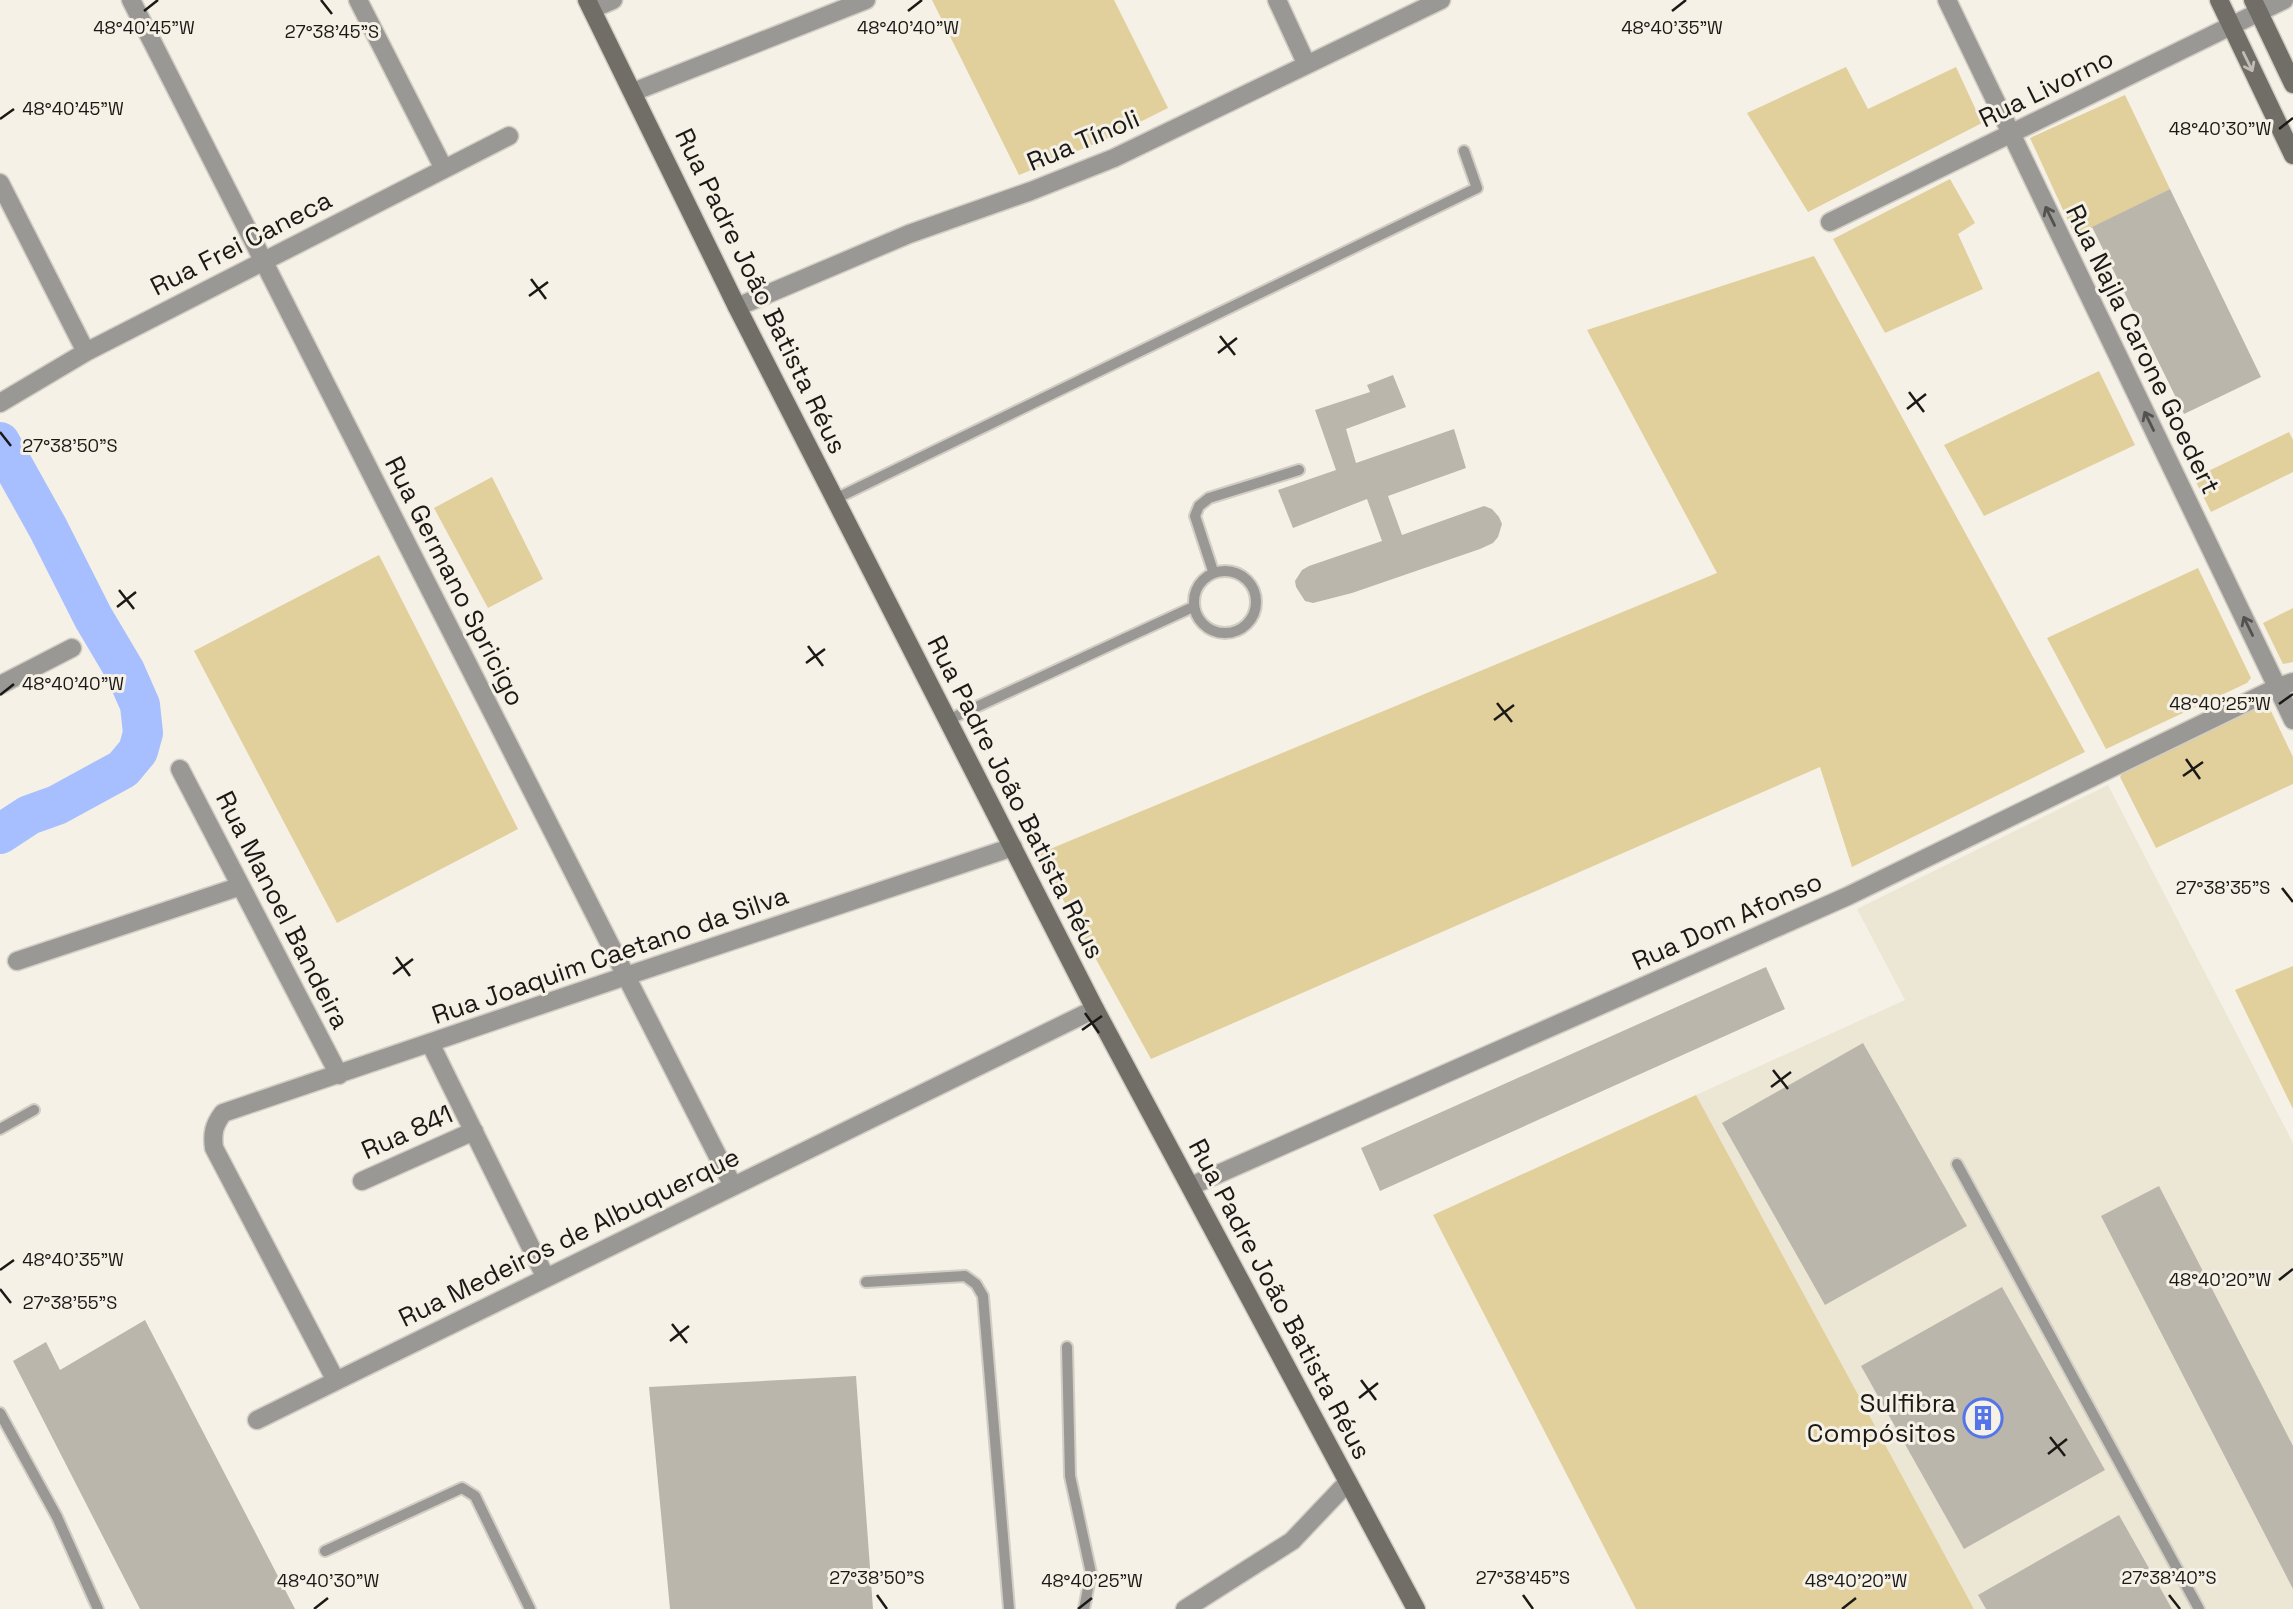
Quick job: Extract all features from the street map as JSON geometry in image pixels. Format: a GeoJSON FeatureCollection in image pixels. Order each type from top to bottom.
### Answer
{"type":"FeatureCollection","features":[{"type":"Feature","properties":{"kind":"main road"},"geometry":{"type":"LineString","coordinates":[[2219,0],[2293,155]]}},
{"type":"Feature","properties":{"kind":"main road","name":"Rua Padre João Batista Réus"},"geometry":{"type":"LineString","coordinates":[[589,5],[737,307],[1095,1009],[1416,1609]]}},
{"type":"Feature","properties":{"kind":"main road"},"geometry":{"type":"LineString","coordinates":[[2256,6],[2293,84]]}},
{"type":"Feature","properties":{"kind":"street","name":"Rua Germano Spricigo"},"geometry":{"type":"LineString","coordinates":[[131,0],[733,1186]]}},
{"type":"Feature","properties":{"kind":"street"},"geometry":{"type":"LineString","coordinates":[[358,0],[444,169]]}},
{"type":"Feature","properties":{"kind":"street"},"geometry":{"type":"LineString","coordinates":[[589,5],[613,0]]}},
{"type":"Feature","properties":{"kind":"street"},"geometry":{"type":"LineString","coordinates":[[633,92],[866,0]]}},
{"type":"Feature","properties":{"kind":"street"},"geometry":{"type":"LineString","coordinates":[[1277,0],[1307,63]]}},
{"type":"Feature","properties":{"kind":"street","name":"Rua Tínoli"},"geometry":{"type":"LineString","coordinates":[[737,307],[909,234],[1114,158],[1441,0]]}},
{"type":"Feature","properties":{"kind":"street","name":"Rua Najla Carone Goedert"},"geometry":{"type":"LineString","coordinates":[[1947,0],[2011,135],[2286,685],[2293,720]]}},
{"type":"Feature","properties":{"kind":"street","name":"Rua Livorno"},"geometry":{"type":"LineString","coordinates":[[1830,222],[2231,26],[2256,6],[2284,0]]}},
{"type":"Feature","properties":{"kind":"street","name":"Rua Frei Caneca"},"geometry":{"type":"LineString","coordinates":[[0,403],[86,352],[509,136]]}},
{"type":"Feature","properties":{"kind":"street"},"geometry":{"type":"LineString","coordinates":[[0,183],[86,352]]}},
{"type":"Feature","properties":{"kind":"street"},"geometry":{"type":"LineString","coordinates":[[0,685],[72,648]]}},
{"type":"Feature","properties":{"kind":"street","name":"Rua Dom Afonso"},"geometry":{"type":"LineString","coordinates":[[1191,1186],[1848,896],[2286,685]]}},
{"type":"Feature","properties":{"kind":"street","name":"Rua Manoel Bandeira"},"geometry":{"type":"LineString","coordinates":[[180,769],[339,1075]]}},
{"type":"Feature","properties":{"kind":"street","name":"Rua Joaquim Caetano da Silva"},"geometry":{"type":"LineString","coordinates":[[336,1381],[214,1148],[212,1135],[215,1124],[223,1113],[1013,847]]}},
{"type":"Feature","properties":{"kind":"street"},"geometry":{"type":"LineString","coordinates":[[17,961],[241,886]]}},
{"type":"Feature","properties":{"kind":"street","name":"Rua Medeiros de Albuquerque"},"geometry":{"type":"LineString","coordinates":[[257,1420],[1095,1009]]}},
{"type":"Feature","properties":{"kind":"street"},"geometry":{"type":"LineString","coordinates":[[430,1043],[546,1278]]}},
{"type":"Feature","properties":{"kind":"street","name":"Rua 841"},"geometry":{"type":"LineString","coordinates":[[362,1181],[474,1131]]}},
{"type":"Feature","properties":{"kind":"street"},"geometry":{"type":"LineString","coordinates":[[1185,1609],[1292,1541],[1348,1482]]}},
{"type":"Feature","properties":{"kind":"lane"},"geometry":{"type":"LineString","coordinates":[[835,499],[1477,188],[1464,151]]}},
{"type":"Feature","properties":{"kind":"lane"},"geometry":{"type":"LineString","coordinates":[[1213,571],[1195,516],[1199,506],[1209,498],[1299,470]]}},
{"type":"Feature","properties":{"kind":"lane"},"geometry":{"type":"LineString","coordinates":[[1233,570],[1249,581],[1257,599],[1253,618],[1238,631],[1219,634],[1202,625],[1193,607],[1196,586],[1213,571],[1233,570]]}},
{"type":"Feature","properties":{"kind":"lane"},"geometry":{"type":"LineString","coordinates":[[948,720],[1193,607]]}},
{"type":"Feature","properties":{"kind":"lane"},"geometry":{"type":"LineString","coordinates":[[0,1129],[33,1110]]}},
{"type":"Feature","properties":{"kind":"lane"},"geometry":{"type":"LineString","coordinates":[[1957,1164],[2199,1609]]}},
{"type":"Feature","properties":{"kind":"lane"},"geometry":{"type":"LineString","coordinates":[[866,1282],[965,1276],[976,1284],[983,1296],[1009,1609]]}},
{"type":"Feature","properties":{"kind":"lane"},"geometry":{"type":"LineString","coordinates":[[1067,1347],[1070,1475],[1091,1573],[1084,1609]]}},
{"type":"Feature","properties":{"kind":"lane"},"geometry":{"type":"LineString","coordinates":[[0,1413],[57,1517],[98,1609]]}},
{"type":"Feature","properties":{"kind":"lane"},"geometry":{"type":"LineString","coordinates":[[325,1551],[462,1488],[475,1496],[530,1609]]}},
{"type":"Feature","properties":{"kind":"shaded area"},"geometry":{"type":"Polygon","coordinates":[[[932,0],[1114,0],[1168,108],[1104,140],[1019,175],[932,0]]]}},
{"type":"Feature","properties":{"kind":"shaded area"},"geometry":{"type":"Polygon","coordinates":[[[1846,67],[1868,109],[1956,67],[1982,123],[1808,212],[1747,113],[1846,67]]]}},
{"type":"Feature","properties":{"kind":"shaded area"},"geometry":{"type":"Polygon","coordinates":[[[2125,95],[2170,189],[2075,236],[2030,138],[2125,95]]]}},
{"type":"Feature","properties":{"kind":"shaded area"},"geometry":{"type":"Polygon","coordinates":[[[1950,179],[1975,223],[1958,234],[1983,289],[1885,333],[1833,239],[1950,179]]]}},
{"type":"Feature","properties":{"kind":"shaded area"},"geometry":{"type":"Polygon","coordinates":[[[1814,256],[2085,752],[1852,867],[1820,767],[1151,1059],[1038,854],[1717,573],[1587,330],[1814,256]]]}},
{"type":"Feature","properties":{"kind":"shaded area"},"geometry":{"type":"Polygon","coordinates":[[[2099,371],[2135,445],[1984,516],[1944,445],[2099,371]]]}},
{"type":"Feature","properties":{"kind":"shaded area"},"geometry":{"type":"Polygon","coordinates":[[[2289,432],[2293,440],[2293,472],[2211,512],[2194,478],[2289,432]]]}},
{"type":"Feature","properties":{"kind":"shaded area"},"geometry":{"type":"Polygon","coordinates":[[[492,477],[543,579],[488,608],[434,508],[492,477]]]}},
{"type":"Feature","properties":{"kind":"shaded area"},"geometry":{"type":"Polygon","coordinates":[[[379,555],[518,829],[337,923],[194,651],[379,555]]]}},
{"type":"Feature","properties":{"kind":"shaded area"},"geometry":{"type":"Polygon","coordinates":[[[2198,568],[2251,678],[2247,683],[2106,749],[2047,638],[2198,568]]]}},
{"type":"Feature","properties":{"kind":"shaded area"},"geometry":{"type":"Polygon","coordinates":[[[2293,608],[2293,662],[2283,664],[2263,623],[2293,608]]]}},
{"type":"Feature","properties":{"kind":"shaded area"},"geometry":{"type":"Polygon","coordinates":[[[2269,707],[2293,757],[2293,784],[2156,848],[2120,777],[2124,770],[2255,708],[2269,707]]]}},
{"type":"Feature","properties":{"kind":"shaded area"},"geometry":{"type":"Polygon","coordinates":[[[2108,785],[2293,1143],[2293,1609],[1974,1609],[1696,1095],[1905,1000],[1857,909],[2108,785]]]}},
{"type":"Feature","properties":{"kind":"shaded area"},"geometry":{"type":"Polygon","coordinates":[[[2293,966],[2293,1109],[2235,990],[2293,966]]]}},
{"type":"Feature","properties":{"kind":"shaded area"},"geometry":{"type":"Polygon","coordinates":[[[1696,1095],[1974,1609],[1636,1609],[1433,1215],[1696,1095]]]}},
{"type":"Feature","properties":{"kind":"building"},"geometry":{"type":"Polygon","coordinates":[[[2170,189],[2261,377],[2184,414],[2092,227],[2170,189]]]}},
{"type":"Feature","properties":{"kind":"building"},"geometry":{"type":"Polygon","coordinates":[[[1393,375],[1406,407],[1346,429],[1356,463],[1454,429],[1466,468],[1388,496],[1402,535],[1484,506],[1492,509],[1499,517],[1502,524],[1498,537],[1493,543],[1480,549],[1352,593],[1313,603],[1305,601],[1295,581],[1302,570],[1382,541],[1367,499],[1293,528],[1278,490],[1336,470],[1315,410],[1370,392],[1367,385],[1393,375]]]}},
{"type":"Feature","properties":{"kind":"building"},"geometry":{"type":"Polygon","coordinates":[[[1766,967],[1785,1009],[1380,1191],[1361,1148],[1766,967]]]}},
{"type":"Feature","properties":{"kind":"building"},"geometry":{"type":"Polygon","coordinates":[[[1863,1043],[1967,1226],[1825,1305],[1722,1123],[1863,1043]]]}},
{"type":"Feature","properties":{"kind":"building"},"geometry":{"type":"Polygon","coordinates":[[[2159,1186],[2293,1446],[2293,1589],[2101,1216],[2159,1186]]]}},
{"type":"Feature","properties":{"kind":"building","name":"Sulfibra Compósitos"},"geometry":{"type":"Polygon","coordinates":[[[2002,1287],[2105,1470],[1964,1549],[1861,1366],[2002,1287]]]}},
{"type":"Feature","properties":{"kind":"building"},"geometry":{"type":"Polygon","coordinates":[[[145,1320],[295,1609],[140,1609],[13,1361],[46,1342],[60,1370],[145,1320]]]}},
{"type":"Feature","properties":{"kind":"building"},"geometry":{"type":"Polygon","coordinates":[[[856,1376],[873,1609],[670,1609],[649,1387],[856,1376]]]}},
{"type":"Feature","properties":{"kind":"building"},"geometry":{"type":"Polygon","coordinates":[[[2119,1515],[2172,1609],[1986,1609],[1978,1595],[2119,1515]]]}},
{"type":"Feature","properties":{"kind":"waterway"},"geometry":{"type":"LineString","coordinates":[[0,442],[93,617],[125,671],[140,705],[143,733],[138,751],[123,769],[57,805],[29,815],[0,834]]}},
{"type":"Feature","properties":{"kind":"place","name":"Sulfibra Compósitos"},"geometry":{"type":"Point","coordinates":[1983,1418]}}]}
